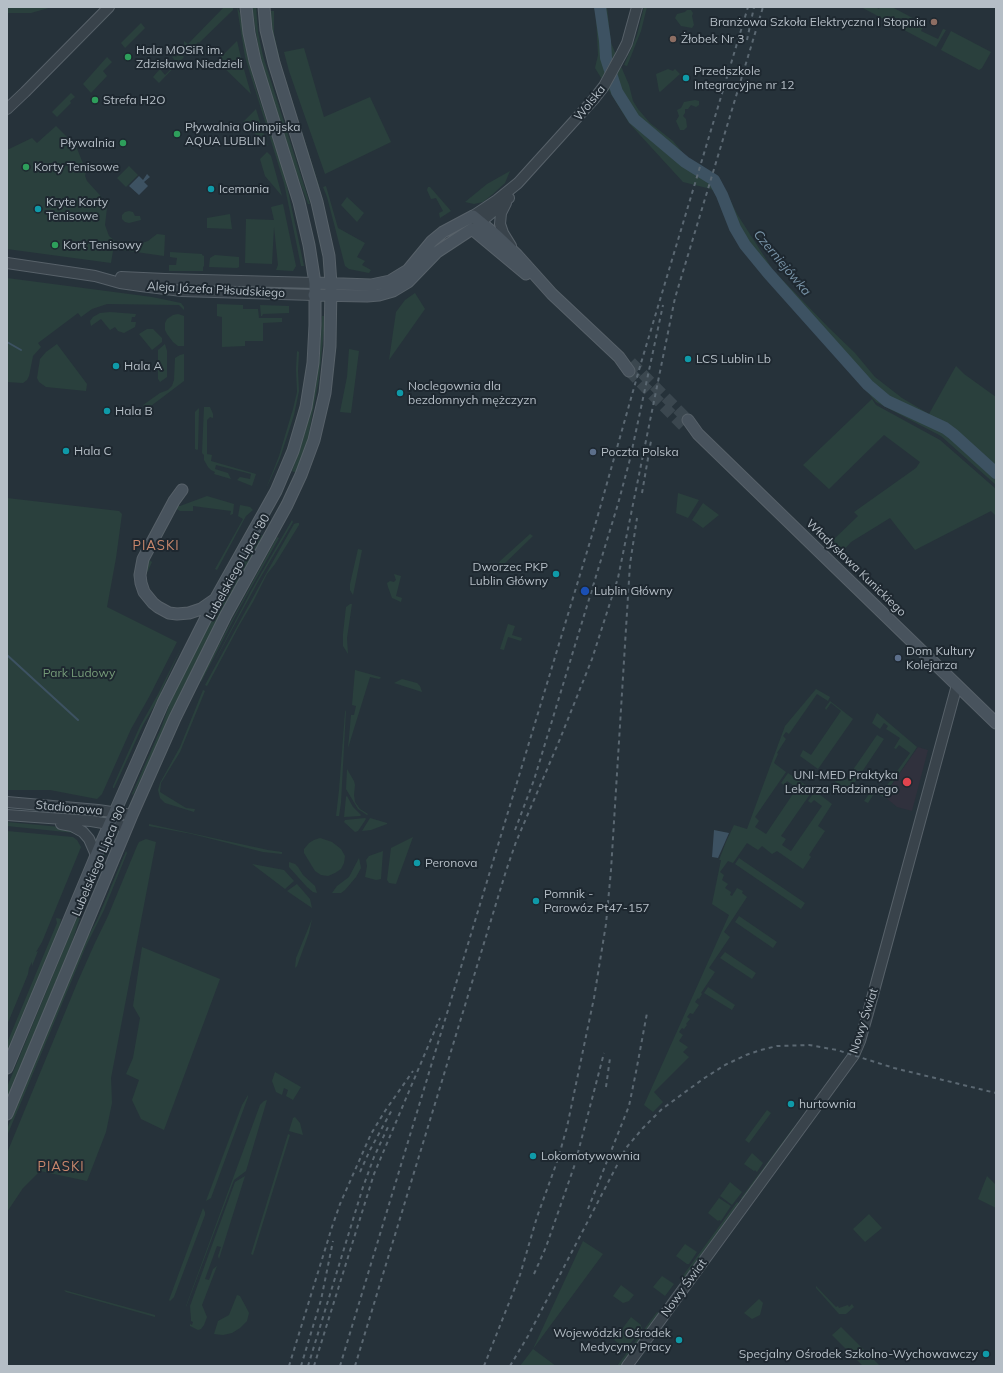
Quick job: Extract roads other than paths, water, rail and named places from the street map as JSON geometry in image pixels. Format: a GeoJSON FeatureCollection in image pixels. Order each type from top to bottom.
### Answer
{"type":"FeatureCollection","features":[{"type":"Feature","properties":{"kind":"main road","name":"Lubelskiego Lipca '80"},"geometry":{"type":"LineString","coordinates":[[7,1068],[96,855],[163,703],[216,598],[268,506],[286,469],[302,426],[311,377],[314,348],[315,283],[305,225],[255,61],[249,33],[246,7]]}},
{"type":"Feature","properties":{"kind":"main road","name":"Lubelskiego Lipca '80"},"geometry":{"type":"LineString","coordinates":[[7,1114],[132,815],[192,681],[226,615],[287,505],[301,475],[310,453],[325,393],[330,346],[331,284],[329,256],[323,224],[314,190],[274,63],[264,7]]}},
{"type":"Feature","properties":{"kind":"main road"},"geometry":{"type":"LineString","coordinates":[[315,283],[371,284],[385,282],[396,278],[408,270],[437,236],[449,228],[472,219],[517,255],[552,294]]}},
{"type":"Feature","properties":{"kind":"main road"},"geometry":{"type":"LineString","coordinates":[[314,295],[367,296],[379,295],[393,291],[408,282],[437,252],[472,229],[552,294],[630,367]]}},
{"type":"Feature","properties":{"kind":"main road","name":"Władysława Kunickiego"},"geometry":{"type":"LineString","coordinates":[[687,425],[996,723]]}},
{"type":"Feature","properties":{"kind":"main road"},"geometry":{"type":"LineString","coordinates":[[182,490],[143,559],[140,575],[141,583],[144,592],[153,603],[158,607],[177,614],[185,614],[202,609],[216,598]]}},
{"type":"Feature","properties":{"kind":"street"},"geometry":{"type":"LineString","coordinates":[[7,109],[109,7]]}},
{"type":"Feature","properties":{"kind":"street","name":"Wolska"},"geometry":{"type":"LineString","coordinates":[[472,219],[518,183],[585,110],[604,86],[622,53],[631,31],[637,7]]}},
{"type":"Feature","properties":{"kind":"street","name":"Wolska"},"geometry":{"type":"LineString","coordinates":[[472,219],[507,201],[518,183]]}},
{"type":"Feature","properties":{"kind":"street"},"geometry":{"type":"LineString","coordinates":[[507,201],[501,213],[500,224],[503,233],[517,255]]}},
{"type":"Feature","properties":{"kind":"street"},"geometry":{"type":"LineString","coordinates":[[472,219],[472,229]]}},
{"type":"Feature","properties":{"kind":"street","name":"Aleja Józefa Piłsudskiego"},"geometry":{"type":"LineString","coordinates":[[7,264],[95,276],[165,280],[315,283]]}},
{"type":"Feature","properties":{"kind":"street","name":"Aleja Józefa Piłsudskiego"},"geometry":{"type":"LineString","coordinates":[[95,276],[120,283],[182,290],[314,295]]}},
{"type":"Feature","properties":{"kind":"street","name":"Nowy Świat"},"geometry":{"type":"LineString","coordinates":[[627,1366],[854,1055],[868,1013],[957,686]]}},
{"type":"Feature","properties":{"kind":"street","name":"Stadionowa"},"geometry":{"type":"LineString","coordinates":[[7,802],[98,810],[132,815]]}},
{"type":"Feature","properties":{"kind":"street","name":"Stadionowa"},"geometry":{"type":"LineString","coordinates":[[7,815],[91,821],[127,827]]}},
{"type":"Feature","properties":{"kind":"street","name":"Stadionowa"},"geometry":{"type":"LineString","coordinates":[[30,817],[78,828],[86,835],[96,855]]}},
{"type":"Feature","properties":{"kind":"waterway","name":"Czerniejówka"},"geometry":{"type":"LineString","coordinates":[[600,7],[606,58],[617,92],[634,119],[685,162],[714,180],[722,195],[735,228],[745,245],[768,273],[868,385],[887,401],[945,428],[996,473]]}},
{"type":"Feature","properties":{"kind":"waterway"},"geometry":{"type":"LineString","coordinates":[[7,342],[21,350]]}},
{"type":"Feature","properties":{"kind":"waterway"},"geometry":{"type":"LineString","coordinates":[[7,655],[78,720]]}},
{"type":"Feature","properties":{"kind":"tunnel"},"geometry":{"type":"LineString","coordinates":[[631,362],[688,420]]}},
{"type":"Feature","properties":{"kind":"tunnel"},"geometry":{"type":"LineString","coordinates":[[629,371],[686,429]]}},
{"type":"Feature","properties":{"kind":"railway"},"geometry":{"type":"LineString","coordinates":[[340,1366],[596,522],[641,363],[748,7]]}},
{"type":"Feature","properties":{"kind":"railway"},"geometry":{"type":"LineString","coordinates":[[747,40],[754,7]]}},
{"type":"Feature","properties":{"kind":"railway"},"geometry":{"type":"LineString","coordinates":[[355,1366],[506,871],[516,842],[592,659],[618,578],[675,298],[763,7]]}},
{"type":"Feature","properties":{"kind":"railway"},"geometry":{"type":"LineString","coordinates":[[515,830],[534,780],[618,504],[630,459],[663,305]]}},
{"type":"Feature","properties":{"kind":"railway"},"geometry":{"type":"LineString","coordinates":[[642,493],[651,441]]}},
{"type":"Feature","properties":{"kind":"railway"},"geometry":{"type":"LineString","coordinates":[[484,1366],[520,1275],[537,1217],[558,1159],[567,1127],[594,998],[606,924],[611,870],[630,564],[637,518]]}},
{"type":"Feature","properties":{"kind":"railway"},"geometry":{"type":"LineString","coordinates":[[588,1209],[629,1106],[647,1013]]}},
{"type":"Feature","properties":{"kind":"railway"},"geometry":{"type":"LineString","coordinates":[[314,1366],[374,1174],[440,1018]]}},
{"type":"Feature","properties":{"kind":"railway"},"geometry":{"type":"LineString","coordinates":[[510,1366],[528,1336],[626,1148],[662,1109],[725,1065],[746,1055],[777,1046],[809,1045],[837,1050],[894,1068],[996,1093]]}},
{"type":"Feature","properties":{"kind":"railway"},"geometry":{"type":"LineString","coordinates":[[534,1274],[546,1247],[575,1164],[604,1053]]}},
{"type":"Feature","properties":{"kind":"railway"},"geometry":{"type":"LineString","coordinates":[[606,1087],[610,1058]]}},
{"type":"Feature","properties":{"kind":"railway"},"geometry":{"type":"LineString","coordinates":[[289,1366],[340,1204],[371,1134],[413,1071]]}},
{"type":"Feature","properties":{"kind":"railway"},"geometry":{"type":"LineString","coordinates":[[360,1172],[393,1108]]}},
{"type":"Feature","properties":{"kind":"railway"},"geometry":{"type":"LineString","coordinates":[[308,1366],[363,1187],[374,1157],[388,1127]]}},
{"type":"Feature","properties":{"kind":"railway"},"geometry":{"type":"LineString","coordinates":[[301,1366],[321,1300],[333,1241]]}},
{"type":"Feature","properties":{"kind":"place","name":"Branżowa Szkoła Elektryczna I Stopnia"},"geometry":{"type":"Point","coordinates":[934,22]}},
{"type":"Feature","properties":{"kind":"place","name":"Żłobek Nr 3"},"geometry":{"type":"Point","coordinates":[673,39]}},
{"type":"Feature","properties":{"kind":"place","name":"Hala MOSiR im. Zdzisława Niedzieli"},"geometry":{"type":"Point","coordinates":[128,57]}},
{"type":"Feature","properties":{"kind":"place","name":"Przedszkole Integracyjne nr 12"},"geometry":{"type":"Point","coordinates":[686,78]}},
{"type":"Feature","properties":{"kind":"place","name":"Strefa H2O"},"geometry":{"type":"Point","coordinates":[95,100]}},
{"type":"Feature","properties":{"kind":"place","name":"Pływalnia Olimpijska AQUA LUBLIN"},"geometry":{"type":"Point","coordinates":[177,134]}},
{"type":"Feature","properties":{"kind":"place","name":"Pływalnia"},"geometry":{"type":"Point","coordinates":[123,143]}},
{"type":"Feature","properties":{"kind":"place","name":"Korty Tenisowe"},"geometry":{"type":"Point","coordinates":[26,167]}},
{"type":"Feature","properties":{"kind":"place","name":"Icemania"},"geometry":{"type":"Point","coordinates":[211,189]}},
{"type":"Feature","properties":{"kind":"place","name":"Kryte Korty Tenisowe"},"geometry":{"type":"Point","coordinates":[38,209]}},
{"type":"Feature","properties":{"kind":"place","name":"Kort Tenisowy"},"geometry":{"type":"Point","coordinates":[55,245]}},
{"type":"Feature","properties":{"kind":"place","name":"LCS Lublin Lb"},"geometry":{"type":"Point","coordinates":[688,359]}},
{"type":"Feature","properties":{"kind":"place","name":"Hala A"},"geometry":{"type":"Point","coordinates":[116,366]}},
{"type":"Feature","properties":{"kind":"place","name":"Noclegownia dla bezdomnych mężczyzn"},"geometry":{"type":"Point","coordinates":[400,393]}},
{"type":"Feature","properties":{"kind":"place","name":"Hala B"},"geometry":{"type":"Point","coordinates":[107,411]}},
{"type":"Feature","properties":{"kind":"place","name":"Hala C"},"geometry":{"type":"Point","coordinates":[66,451]}},
{"type":"Feature","properties":{"kind":"place","name":"Poczta Polska"},"geometry":{"type":"Point","coordinates":[593,452]}},
{"type":"Feature","properties":{"kind":"place","name":"Dworzec PKP Lublin Główny"},"geometry":{"type":"Point","coordinates":[556,574]}},
{"type":"Feature","properties":{"kind":"place","name":"Lublin Główny"},"geometry":{"type":"Point","coordinates":[585,591]}},
{"type":"Feature","properties":{"kind":"place","name":"Dom Kultury Kolejarza"},"geometry":{"type":"Point","coordinates":[898,658]}},
{"type":"Feature","properties":{"kind":"place","name":"UNI-MED Praktyka Lekarza Rodzinnego"},"geometry":{"type":"Point","coordinates":[907,782]}},
{"type":"Feature","properties":{"kind":"place","name":"Peronova"},"geometry":{"type":"Point","coordinates":[417,863]}},
{"type":"Feature","properties":{"kind":"place","name":"Pomnik - Parowóz Pt47-157"},"geometry":{"type":"Point","coordinates":[536,901]}},
{"type":"Feature","properties":{"kind":"place","name":"hurtownia"},"geometry":{"type":"Point","coordinates":[791,1104]}},
{"type":"Feature","properties":{"kind":"place","name":"Lokomotywownia"},"geometry":{"type":"Point","coordinates":[533,1156]}},
{"type":"Feature","properties":{"kind":"place","name":"Wojewódzki Ośrodek Medycyny Pracy"},"geometry":{"type":"Point","coordinates":[679,1340]}},
{"type":"Feature","properties":{"kind":"place","name":"Specjalny Ośrodek Szkolno-Wychowawczy"},"geometry":{"type":"Point","coordinates":[986,1354]}},
{"type":"Feature","properties":{"kind":"district","name":"PIASKI"},"geometry":{"type":"Point","coordinates":[156,546]}},
{"type":"Feature","properties":{"kind":"district","name":"PIASKI"},"geometry":{"type":"Point","coordinates":[61,1167]}},
{"type":"Feature","properties":{"kind":"park label","name":"Park Ludowy"},"geometry":{"type":"Point","coordinates":[79,673]}}]}
